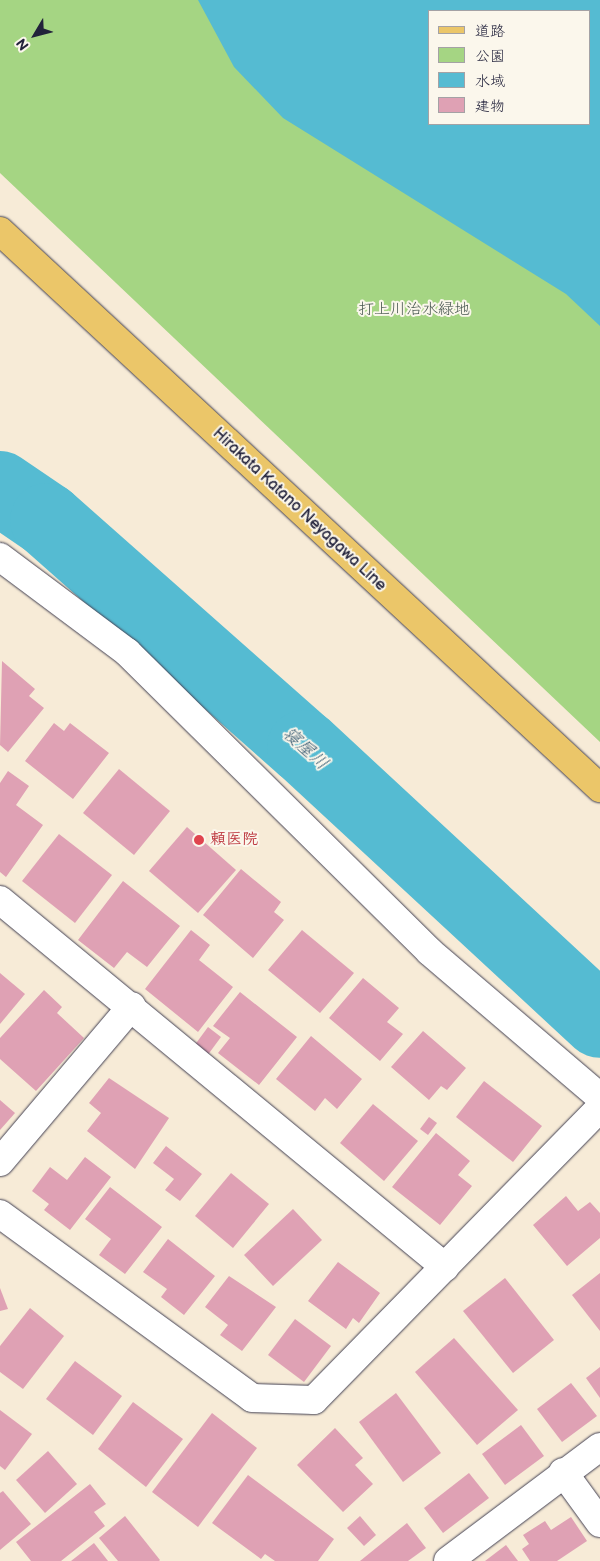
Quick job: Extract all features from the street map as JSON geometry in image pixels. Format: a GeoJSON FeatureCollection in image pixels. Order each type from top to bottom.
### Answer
{"type":"FeatureCollection","features":[{"type":"Feature","properties":{"kind":"main road","name":"Hirakata Katano Neyagawa Line"},"geometry":{"type":"LineString","coordinates":[[0,231],[600,788]]}},
{"type":"Feature","properties":{"kind":"street"},"geometry":{"type":"LineString","coordinates":[[0,557],[127,652],[430,952],[600,1097]]}},
{"type":"Feature","properties":{"kind":"street"},"geometry":{"type":"LineString","coordinates":[[0,900],[132,1006],[445,1267]]}},
{"type":"Feature","properties":{"kind":"street"},"geometry":{"type":"LineString","coordinates":[[0,1162],[132,1006]]}},
{"type":"Feature","properties":{"kind":"street"},"geometry":{"type":"LineString","coordinates":[[0,1214],[252,1398],[314,1400],[600,1108]]}},
{"type":"Feature","properties":{"kind":"street"},"geometry":{"type":"LineString","coordinates":[[448,1561],[563,1472],[600,1447]]}},
{"type":"Feature","properties":{"kind":"street"},"geometry":{"type":"LineString","coordinates":[[563,1472],[600,1523]]}},
{"type":"Feature","properties":{"kind":"green space","name":"打上川治水緑地"},"geometry":{"type":"Polygon","coordinates":[[[0,0],[600,0],[600,742],[0,173],[0,0]]]}},
{"type":"Feature","properties":{"kind":"water"},"geometry":{"type":"Polygon","coordinates":[[[198,0],[600,0],[600,326],[566,294],[283,118],[234,67],[198,0]]]}},
{"type":"Feature","properties":{"kind":"building"},"geometry":{"type":"Polygon","coordinates":[[[2,661],[35,689],[29,696],[44,708],[8,752],[0,745],[2,661]]]}},
{"type":"Feature","properties":{"kind":"building"},"geometry":{"type":"Polygon","coordinates":[[[54,723],[64,731],[70,723],[109,753],[73,799],[25,761],[54,723]]]}},
{"type":"Feature","properties":{"kind":"building"},"geometry":{"type":"Polygon","coordinates":[[[119,769],[170,811],[134,855],[83,813],[119,769]]]}},
{"type":"Feature","properties":{"kind":"building"},"geometry":{"type":"Polygon","coordinates":[[[8,771],[29,786],[16,805],[43,825],[6,877],[0,872],[0,783],[8,771]]]}},
{"type":"Feature","properties":{"kind":"building"},"geometry":{"type":"Polygon","coordinates":[[[187,827],[236,870],[198,913],[149,871],[187,827]]]}},
{"type":"Feature","properties":{"kind":"building"},"geometry":{"type":"Polygon","coordinates":[[[59,834],[112,875],[75,923],[22,881],[59,834]]]}},
{"type":"Feature","properties":{"kind":"building"},"geometry":{"type":"Polygon","coordinates":[[[241,869],[281,902],[274,912],[284,920],[253,958],[203,915],[241,869]]]}},
{"type":"Feature","properties":{"kind":"building"},"geometry":{"type":"Polygon","coordinates":[[[123,881],[180,926],[147,967],[127,952],[114,968],[78,940],[123,881]]]}},
{"type":"Feature","properties":{"kind":"building"},"geometry":{"type":"Polygon","coordinates":[[[191,930],[210,945],[199,960],[233,987],[198,1032],[145,989],[191,930]]]}},
{"type":"Feature","properties":{"kind":"building"},"geometry":{"type":"Polygon","coordinates":[[[302,930],[354,973],[320,1013],[268,970],[302,930]]]}},
{"type":"Feature","properties":{"kind":"building"},"geometry":{"type":"Polygon","coordinates":[[[0,973],[25,994],[0,1024],[0,973]]]}},
{"type":"Feature","properties":{"kind":"building"},"geometry":{"type":"Polygon","coordinates":[[[363,978],[399,1008],[387,1022],[403,1034],[380,1061],[329,1018],[363,978]]]}},
{"type":"Feature","properties":{"kind":"building"},"geometry":{"type":"Polygon","coordinates":[[[44,990],[62,1007],[57,1013],[84,1038],[36,1091],[0,1059],[0,1038],[44,990]]]}},
{"type":"Feature","properties":{"kind":"building"},"geometry":{"type":"Polygon","coordinates":[[[240,992],[297,1037],[259,1085],[218,1053],[230,1038],[213,1026],[240,992]]]}},
{"type":"Feature","properties":{"kind":"building"},"geometry":{"type":"Polygon","coordinates":[[[208,1027],[221,1037],[207,1056],[194,1046],[208,1027]]]}},
{"type":"Feature","properties":{"kind":"building"},"geometry":{"type":"Polygon","coordinates":[[[423,1031],[466,1068],[447,1090],[441,1086],[429,1100],[391,1067],[423,1031]]]}},
{"type":"Feature","properties":{"kind":"building"},"geometry":{"type":"Polygon","coordinates":[[[311,1036],[362,1079],[337,1109],[325,1098],[315,1111],[276,1079],[311,1036]]]}},
{"type":"Feature","properties":{"kind":"building"},"geometry":{"type":"Polygon","coordinates":[[[109,1078],[169,1118],[135,1169],[87,1131],[101,1113],[89,1103],[109,1078]]]}},
{"type":"Feature","properties":{"kind":"building"},"geometry":{"type":"Polygon","coordinates":[[[484,1081],[542,1126],[513,1162],[456,1117],[484,1081]]]}},
{"type":"Feature","properties":{"kind":"building"},"geometry":{"type":"Polygon","coordinates":[[[0,1100],[15,1113],[0,1130],[0,1100]]]}},
{"type":"Feature","properties":{"kind":"building"},"geometry":{"type":"Polygon","coordinates":[[[373,1104],[418,1141],[384,1181],[340,1143],[373,1104]]]}},
{"type":"Feature","properties":{"kind":"building"},"geometry":{"type":"Polygon","coordinates":[[[429,1117],[437,1123],[428,1135],[420,1129],[429,1117]]]}},
{"type":"Feature","properties":{"kind":"building"},"geometry":{"type":"Polygon","coordinates":[[[436,1133],[470,1161],[458,1175],[472,1186],[440,1225],[392,1187],[436,1133]]]}},
{"type":"Feature","properties":{"kind":"building"},"geometry":{"type":"Polygon","coordinates":[[[166,1146],[202,1174],[180,1201],[165,1190],[174,1179],[153,1163],[166,1146]]]}},
{"type":"Feature","properties":{"kind":"building"},"geometry":{"type":"Polygon","coordinates":[[[85,1157],[111,1177],[70,1230],[44,1210],[49,1204],[32,1191],[50,1167],[67,1180],[85,1157]]]}},
{"type":"Feature","properties":{"kind":"building"},"geometry":{"type":"Polygon","coordinates":[[[231,1173],[269,1204],[233,1248],[195,1216],[231,1173]]]}},
{"type":"Feature","properties":{"kind":"building"},"geometry":{"type":"Polygon","coordinates":[[[110,1187],[162,1227],[125,1274],[99,1255],[111,1239],[85,1219],[110,1187]]]}},
{"type":"Feature","properties":{"kind":"building"},"geometry":{"type":"Polygon","coordinates":[[[566,1196],[578,1211],[590,1202],[600,1213],[600,1238],[567,1266],[533,1225],[566,1196]]]}},
{"type":"Feature","properties":{"kind":"building"},"geometry":{"type":"Polygon","coordinates":[[[293,1209],[322,1240],[273,1286],[244,1255],[293,1209]]]}},
{"type":"Feature","properties":{"kind":"building"},"geometry":{"type":"Polygon","coordinates":[[[168,1239],[215,1276],[184,1315],[161,1297],[167,1289],[143,1272],[168,1239]]]}},
{"type":"Feature","properties":{"kind":"building"},"geometry":{"type":"Polygon","coordinates":[[[338,1262],[380,1293],[359,1323],[353,1318],[346,1329],[308,1301],[338,1262]]]}},
{"type":"Feature","properties":{"kind":"building"},"geometry":{"type":"Polygon","coordinates":[[[600,1273],[600,1331],[572,1295],[600,1273]]]}},
{"type":"Feature","properties":{"kind":"building"},"geometry":{"type":"Polygon","coordinates":[[[229,1276],[276,1307],[242,1351],[220,1335],[228,1325],[205,1307],[229,1276]]]}},
{"type":"Feature","properties":{"kind":"building"},"geometry":{"type":"Polygon","coordinates":[[[505,1278],[554,1340],[513,1373],[463,1311],[505,1278]]]}},
{"type":"Feature","properties":{"kind":"building"},"geometry":{"type":"Polygon","coordinates":[[[0,1288],[8,1309],[0,1311],[0,1288]]]}},
{"type":"Feature","properties":{"kind":"building"},"geometry":{"type":"Polygon","coordinates":[[[30,1308],[64,1336],[23,1389],[0,1372],[0,1346],[30,1308]]]}},
{"type":"Feature","properties":{"kind":"building"},"geometry":{"type":"Polygon","coordinates":[[[295,1319],[331,1346],[304,1382],[268,1355],[295,1319]]]}},
{"type":"Feature","properties":{"kind":"building"},"geometry":{"type":"Polygon","coordinates":[[[454,1338],[518,1410],[477,1445],[415,1372],[454,1338]]]}},
{"type":"Feature","properties":{"kind":"building"},"geometry":{"type":"Polygon","coordinates":[[[75,1361],[122,1396],[93,1435],[46,1399],[75,1361]]]}},
{"type":"Feature","properties":{"kind":"building"},"geometry":{"type":"Polygon","coordinates":[[[600,1367],[600,1398],[586,1378],[600,1367]]]}},
{"type":"Feature","properties":{"kind":"building"},"geometry":{"type":"Polygon","coordinates":[[[571,1383],[597,1416],[562,1442],[537,1409],[571,1383]]]}},
{"type":"Feature","properties":{"kind":"building"},"geometry":{"type":"Polygon","coordinates":[[[396,1393],[441,1453],[403,1482],[359,1422],[396,1393]]]}},
{"type":"Feature","properties":{"kind":"building"},"geometry":{"type":"Polygon","coordinates":[[[133,1402],[183,1439],[146,1487],[98,1449],[133,1402]]]}},
{"type":"Feature","properties":{"kind":"building"},"geometry":{"type":"Polygon","coordinates":[[[0,1410],[32,1434],[5,1470],[0,1466],[0,1410]]]}},
{"type":"Feature","properties":{"kind":"building"},"geometry":{"type":"Polygon","coordinates":[[[212,1413],[257,1448],[198,1527],[152,1492],[212,1413]]]}},
{"type":"Feature","properties":{"kind":"building"},"geometry":{"type":"Polygon","coordinates":[[[521,1425],[544,1456],[505,1485],[482,1454],[521,1425]]]}},
{"type":"Feature","properties":{"kind":"building"},"geometry":{"type":"Polygon","coordinates":[[[335,1428],[363,1458],[355,1465],[373,1484],[343,1512],[297,1465],[335,1428]]]}},
{"type":"Feature","properties":{"kind":"building"},"geometry":{"type":"Polygon","coordinates":[[[48,1451],[77,1484],[45,1513],[16,1480],[48,1451]]]}},
{"type":"Feature","properties":{"kind":"building"},"geometry":{"type":"Polygon","coordinates":[[[469,1473],[489,1498],[443,1533],[424,1508],[469,1473]]]}},
{"type":"Feature","properties":{"kind":"building"},"geometry":{"type":"Polygon","coordinates":[[[248,1475],[334,1539],[318,1561],[275,1561],[265,1554],[261,1559],[212,1523],[248,1475]]]}},
{"type":"Feature","properties":{"kind":"building"},"geometry":{"type":"Polygon","coordinates":[[[90,1484],[106,1504],[94,1512],[105,1526],[61,1561],[31,1561],[16,1542],[90,1484]]]}},
{"type":"Feature","properties":{"kind":"building"},"geometry":{"type":"Polygon","coordinates":[[[3,1491],[31,1524],[0,1550],[0,1493],[3,1491]]]}},
{"type":"Feature","properties":{"kind":"building"},"geometry":{"type":"Polygon","coordinates":[[[125,1516],[159,1561],[118,1561],[99,1538],[125,1516]]]}},
{"type":"Feature","properties":{"kind":"building"},"geometry":{"type":"Polygon","coordinates":[[[360,1516],[376,1535],[364,1546],[347,1528],[360,1516]]]}},
{"type":"Feature","properties":{"kind":"building"},"geometry":{"type":"Polygon","coordinates":[[[571,1517],[587,1541],[557,1561],[530,1561],[522,1549],[529,1544],[523,1535],[545,1521],[551,1530],[571,1517]]]}},
{"type":"Feature","properties":{"kind":"building"},"geometry":{"type":"Polygon","coordinates":[[[407,1523],[426,1548],[408,1561],[360,1561],[407,1523]]]}},
{"type":"Feature","properties":{"kind":"building"},"geometry":{"type":"Polygon","coordinates":[[[94,1543],[108,1561],[71,1561],[94,1543]]]}},
{"type":"Feature","properties":{"kind":"building"},"geometry":{"type":"Polygon","coordinates":[[[506,1545],[518,1561],[485,1561],[506,1545]]]}},
{"type":"Feature","properties":{"kind":"waterway","name":"寝屋川"},"geometry":{"type":"LineString","coordinates":[[0,488],[47,520],[304,747],[600,1021]]}},
{"type":"Feature","properties":{"kind":"place","name":"頼医院"},"geometry":{"type":"Point","coordinates":[199,840]}}]}
